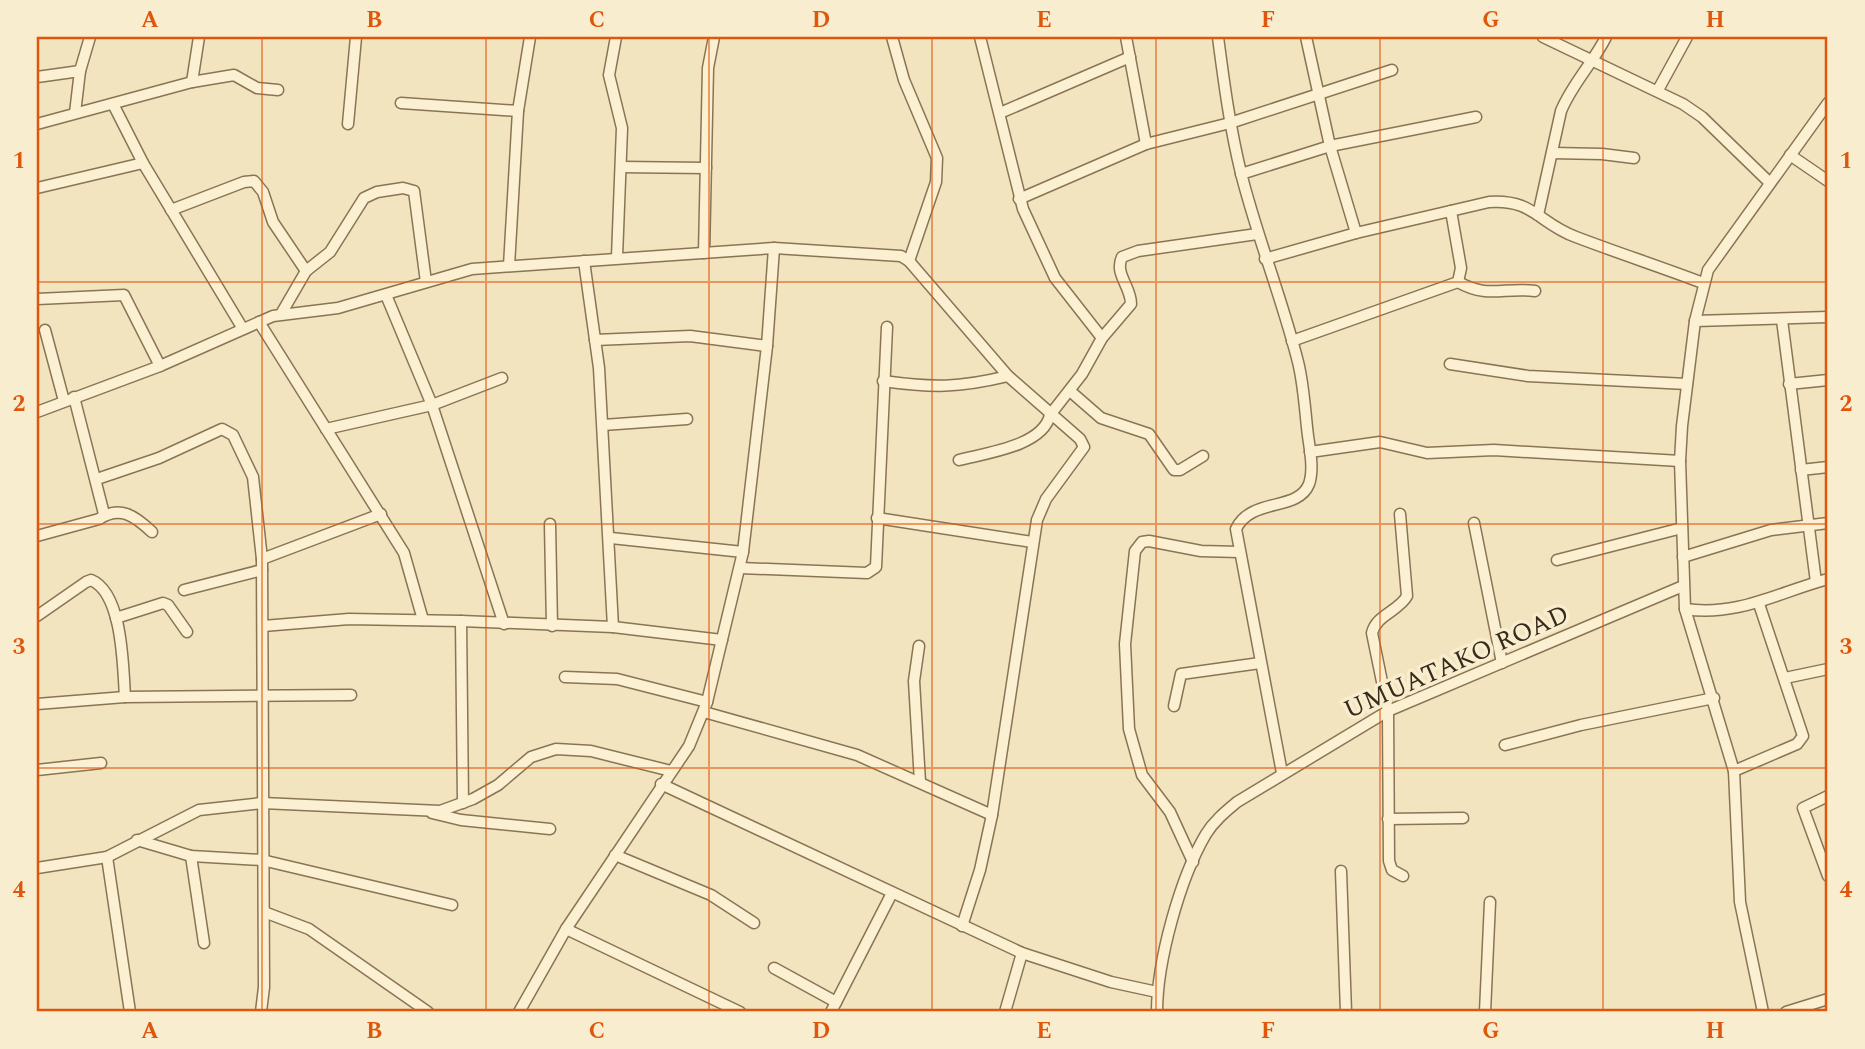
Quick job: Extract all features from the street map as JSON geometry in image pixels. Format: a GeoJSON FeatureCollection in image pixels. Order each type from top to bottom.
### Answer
{"type":"FeatureCollection","features":[{"type":"Feature","properties":{"kind":"street"},"geometry":{"type":"LineString","coordinates":[[75,113],[80,71],[90,37]]}},
{"type":"Feature","properties":{"kind":"street"},"geometry":{"type":"LineString","coordinates":[[192,82],[199,37]]}},
{"type":"Feature","properties":{"kind":"street"},"geometry":{"type":"LineString","coordinates":[[348,124],[356,37]]}},
{"type":"Feature","properties":{"kind":"street"},"geometry":{"type":"LineString","coordinates":[[509,266],[518,111],[530,37]]}},
{"type":"Feature","properties":{"kind":"street"},"geometry":{"type":"LineString","coordinates":[[615,37],[609,84],[622,128],[617,257]]}},
{"type":"Feature","properties":{"kind":"street"},"geometry":{"type":"LineString","coordinates":[[704,253],[708,68],[714,37]]}},
{"type":"Feature","properties":{"kind":"street"},"geometry":{"type":"LineString","coordinates":[[892,37],[904,80],[937,158],[936,182],[909,261]]}},
{"type":"Feature","properties":{"kind":"street"},"geometry":{"type":"LineString","coordinates":[[980,37],[1019,199],[1055,278],[1102,338]]}},
{"type":"Feature","properties":{"kind":"street"},"geometry":{"type":"LineString","coordinates":[[1126,37],[1146,144]]}},
{"type":"Feature","properties":{"kind":"street"},"geometry":{"type":"LineString","coordinates":[[1218,37],[1230,123],[1241,174],[1257,234],[1292,341],[1302,386],[1310,452],[1311,480],[1306,491],[1296,498],[1250,511],[1242,518],[1237,529],[1239,552],[1282,773]]}},
{"type":"Feature","properties":{"kind":"street"},"geometry":{"type":"LineString","coordinates":[[1306,37],[1331,146],[1356,233]]}},
{"type":"Feature","properties":{"kind":"street"},"geometry":{"type":"LineString","coordinates":[[1543,37],[1658,90],[1702,117],[1769,182]]}},
{"type":"Feature","properties":{"kind":"street"},"geometry":{"type":"LineString","coordinates":[[1538,215],[1566,100],[1595,60],[1605,37]]}},
{"type":"Feature","properties":{"kind":"street"},"geometry":{"type":"LineString","coordinates":[[1658,90],[1686,37]]}},
{"type":"Feature","properties":{"kind":"street"},"geometry":{"type":"LineString","coordinates":[[1000,113],[1130,57]]}},
{"type":"Feature","properties":{"kind":"street"},"geometry":{"type":"LineString","coordinates":[[1019,199],[1146,144],[1230,123],[1392,70]]}},
{"type":"Feature","properties":{"kind":"street"},"geometry":{"type":"LineString","coordinates":[[37,77],[80,71]]}},
{"type":"Feature","properties":{"kind":"street"},"geometry":{"type":"LineString","coordinates":[[37,124],[192,82],[234,75],[257,88],[278,90]]}},
{"type":"Feature","properties":{"kind":"street"},"geometry":{"type":"LineString","coordinates":[[401,103],[518,111]]}},
{"type":"Feature","properties":{"kind":"street"},"geometry":{"type":"LineString","coordinates":[[1763,1012],[1740,902],[1734,771],[1714,698],[1690,633],[1685,609],[1680,461],[1695,321],[1703,283],[1716,257],[1828,103]]}},
{"type":"Feature","properties":{"kind":"street"},"geometry":{"type":"LineString","coordinates":[[113,104],[143,163],[243,329]]}},
{"type":"Feature","properties":{"kind":"street"},"geometry":{"type":"LineString","coordinates":[[1241,174],[1331,146],[1476,117]]}},
{"type":"Feature","properties":{"kind":"street"},"geometry":{"type":"LineString","coordinates":[[1552,153],[1634,158]]}},
{"type":"Feature","properties":{"kind":"street"},"geometry":{"type":"LineString","coordinates":[[1790,155],[1828,181]]}},
{"type":"Feature","properties":{"kind":"street"},"geometry":{"type":"LineString","coordinates":[[37,188],[143,163]]}},
{"type":"Feature","properties":{"kind":"street"},"geometry":{"type":"LineString","coordinates":[[621,167],[706,168]]}},
{"type":"Feature","properties":{"kind":"street"},"geometry":{"type":"LineString","coordinates":[[171,209],[244,182],[254,181],[263,192],[273,222],[306,271]]}},
{"type":"Feature","properties":{"kind":"street"},"geometry":{"type":"LineString","coordinates":[[281,314],[306,271],[330,252],[356,208],[369,194],[403,188],[414,191],[426,282]]}},
{"type":"Feature","properties":{"kind":"street"},"geometry":{"type":"LineString","coordinates":[[1265,260],[1356,233],[1508,201],[1530,208],[1549,225],[1574,237],[1703,283]]}},
{"type":"Feature","properties":{"kind":"street"},"geometry":{"type":"LineString","coordinates":[[1451,211],[1461,268],[1458,282]]}},
{"type":"Feature","properties":{"kind":"street"},"geometry":{"type":"LineString","coordinates":[[959,460],[1028,439],[1048,423],[1050,415],[1070,391],[1102,338],[1130,304],[1130,294],[1119,271],[1122,257],[1138,251],[1257,234]]}},
{"type":"Feature","properties":{"kind":"street"},"geometry":{"type":"LineString","coordinates":[[519,1012],[566,929],[660,784],[689,746],[705,707],[743,552],[767,346],[774,248]]}},
{"type":"Feature","properties":{"kind":"street"},"geometry":{"type":"LineString","coordinates":[[37,412],[160,366],[281,314],[338,308],[472,269],[774,248],[894,253],[909,261],[1008,376],[1080,439],[1084,447],[1041,509],[1032,542],[992,815],[980,870],[962,926]]}},
{"type":"Feature","properties":{"kind":"street"},"geometry":{"type":"LineString","coordinates":[[584,261],[603,425],[611,538],[613,627]]}},
{"type":"Feature","properties":{"kind":"street"},"geometry":{"type":"LineString","coordinates":[[1292,341],[1458,282],[1479,293],[1517,289],[1535,291]]}},
{"type":"Feature","properties":{"kind":"street"},"geometry":{"type":"LineString","coordinates":[[37,299],[124,295],[160,366]]}},
{"type":"Feature","properties":{"kind":"street"},"geometry":{"type":"LineString","coordinates":[[386,295],[432,405],[504,624]]}},
{"type":"Feature","properties":{"kind":"street"},"geometry":{"type":"LineString","coordinates":[[1695,321],[1828,317]]}},
{"type":"Feature","properties":{"kind":"street"},"geometry":{"type":"LineString","coordinates":[[1782,320],[1816,582]]}},
{"type":"Feature","properties":{"kind":"street"},"geometry":{"type":"LineString","coordinates":[[259,322],[381,514],[411,568],[424,620]]}},
{"type":"Feature","properties":{"kind":"street"},"geometry":{"type":"LineString","coordinates":[[740,568],[867,573],[878,563],[877,518],[887,327]]}},
{"type":"Feature","properties":{"kind":"street"},"geometry":{"type":"LineString","coordinates":[[45,330],[97,479],[104,514]]}},
{"type":"Feature","properties":{"kind":"street"},"geometry":{"type":"LineString","coordinates":[[595,340],[690,336],[767,346]]}},
{"type":"Feature","properties":{"kind":"street"},"geometry":{"type":"LineString","coordinates":[[1450,364],[1528,376],[1688,384]]}},
{"type":"Feature","properties":{"kind":"street"},"geometry":{"type":"LineString","coordinates":[[883,381],[957,387],[1008,376]]}},
{"type":"Feature","properties":{"kind":"street"},"geometry":{"type":"LineString","coordinates":[[326,429],[432,405],[502,378]]}},
{"type":"Feature","properties":{"kind":"street"},"geometry":{"type":"LineString","coordinates":[[1789,383],[1828,380]]}},
{"type":"Feature","properties":{"kind":"street"},"geometry":{"type":"LineString","coordinates":[[1070,391],[1101,418],[1149,434],[1174,470],[1180,470],[1203,456]]}},
{"type":"Feature","properties":{"kind":"street"},"geometry":{"type":"LineString","coordinates":[[603,425],[687,419]]}},
{"type":"Feature","properties":{"kind":"street"},"geometry":{"type":"LineString","coordinates":[[97,479],[159,458],[216,430],[228,431],[249,465],[253,477],[262,564],[263,626],[264,912],[261,1012]]}},
{"type":"Feature","properties":{"kind":"street"},"geometry":{"type":"LineString","coordinates":[[1310,452],[1380,442],[1427,453],[1494,450],[1680,461]]}},
{"type":"Feature","properties":{"kind":"street"},"geometry":{"type":"LineString","coordinates":[[1801,470],[1828,467]]}},
{"type":"Feature","properties":{"kind":"street"},"geometry":{"type":"LineString","coordinates":[[37,536],[99,519],[104,514],[129,513],[152,532]]}},
{"type":"Feature","properties":{"kind":"street"},"geometry":{"type":"LineString","coordinates":[[184,590],[262,564],[381,514]]}},
{"type":"Feature","properties":{"kind":"street"},"geometry":{"type":"LineString","coordinates":[[1401,514],[1407,596],[1400,606],[1376,622],[1372,633],[1388,711],[1389,861],[1392,870],[1403,876]]}},
{"type":"Feature","properties":{"kind":"street"},"geometry":{"type":"LineString","coordinates":[[877,518],[1032,542]]}},
{"type":"Feature","properties":{"kind":"street"},"geometry":{"type":"LineString","coordinates":[[1474,523],[1502,663]]}},
{"type":"Feature","properties":{"kind":"street"},"geometry":{"type":"LineString","coordinates":[[1683,557],[1771,530],[1828,523]]}},
{"type":"Feature","properties":{"kind":"street"},"geometry":{"type":"LineString","coordinates":[[550,524],[552,626]]}},
{"type":"Feature","properties":{"kind":"street"},"geometry":{"type":"LineString","coordinates":[[1557,560],[1682,528]]}},
{"type":"Feature","properties":{"kind":"street"},"geometry":{"type":"LineString","coordinates":[[611,538],[743,552]]}},
{"type":"Feature","properties":{"kind":"street"},"geometry":{"type":"LineString","coordinates":[[1193,862],[1170,812],[1142,775],[1129,729],[1125,644],[1135,551],[1142,542],[1149,541],[1201,551],[1239,552]]}},
{"type":"Feature","properties":{"kind":"street"},"geometry":{"type":"LineString","coordinates":[[1685,609],[1711,612],[1759,604],[1828,579]]}},
{"type":"Feature","properties":{"kind":"street"},"geometry":{"type":"LineString","coordinates":[[37,616],[91,580],[102,587],[116,618],[121,641],[125,697]]}},
{"type":"Feature","properties":{"kind":"street","name":"UMUATAKO ROAD"},"geometry":{"type":"LineString","coordinates":[[1157,1012],[1157,992],[1166,943],[1193,862],[1217,819],[1282,773],[1388,711],[1683,586]]}},
{"type":"Feature","properties":{"kind":"street"},"geometry":{"type":"LineString","coordinates":[[116,618],[163,603],[169,605],[187,632]]}},
{"type":"Feature","properties":{"kind":"street"},"geometry":{"type":"LineString","coordinates":[[1734,771],[1801,741],[1803,736],[1759,604]]}},
{"type":"Feature","properties":{"kind":"street"},"geometry":{"type":"LineString","coordinates":[[263,626],[337,619],[461,621],[613,627],[722,640]]}},
{"type":"Feature","properties":{"kind":"street"},"geometry":{"type":"LineString","coordinates":[[461,621],[463,803]]}},
{"type":"Feature","properties":{"kind":"street"},"geometry":{"type":"LineString","coordinates":[[919,646],[914,681],[920,782]]}},
{"type":"Feature","properties":{"kind":"street"},"geometry":{"type":"LineString","coordinates":[[1174,706],[1181,674],[1261,663]]}},
{"type":"Feature","properties":{"kind":"street"},"geometry":{"type":"LineString","coordinates":[[1785,678],[1828,669]]}},
{"type":"Feature","properties":{"kind":"street"},"geometry":{"type":"LineString","coordinates":[[565,677],[617,679],[857,755],[992,815]]}},
{"type":"Feature","properties":{"kind":"street"},"geometry":{"type":"LineString","coordinates":[[37,704],[125,697],[351,695]]}},
{"type":"Feature","properties":{"kind":"street"},"geometry":{"type":"LineString","coordinates":[[1505,745],[1581,725],[1714,698]]}},
{"type":"Feature","properties":{"kind":"street"},"geometry":{"type":"LineString","coordinates":[[37,868],[107,857],[199,810],[262,803],[440,811],[463,803],[498,785],[531,757],[556,749],[591,751],[671,771]]}},
{"type":"Feature","properties":{"kind":"street"},"geometry":{"type":"LineString","coordinates":[[37,770],[101,763]]}},
{"type":"Feature","properties":{"kind":"street"},"geometry":{"type":"LineString","coordinates":[[660,784],[1022,953],[1111,982],[1157,992]]}},
{"type":"Feature","properties":{"kind":"street"},"geometry":{"type":"LineString","coordinates":[[1828,796],[1803,808],[1828,876]]}},
{"type":"Feature","properties":{"kind":"street"},"geometry":{"type":"LineString","coordinates":[[424,811],[461,820],[550,829]]}},
{"type":"Feature","properties":{"kind":"street"},"geometry":{"type":"LineString","coordinates":[[1388,819],[1463,818]]}},
{"type":"Feature","properties":{"kind":"street"},"geometry":{"type":"LineString","coordinates":[[137,840],[191,856],[262,860],[452,905]]}},
{"type":"Feature","properties":{"kind":"street"},"geometry":{"type":"LineString","coordinates":[[191,856],[204,943]]}},
{"type":"Feature","properties":{"kind":"street"},"geometry":{"type":"LineString","coordinates":[[615,856],[711,895],[754,923]]}},
{"type":"Feature","properties":{"kind":"street"},"geometry":{"type":"LineString","coordinates":[[107,857],[120,928],[130,1012]]}},
{"type":"Feature","properties":{"kind":"street"},"geometry":{"type":"LineString","coordinates":[[1341,871],[1346,1012]]}},
{"type":"Feature","properties":{"kind":"street"},"geometry":{"type":"LineString","coordinates":[[774,968],[834,1007],[892,893]]}},
{"type":"Feature","properties":{"kind":"street"},"geometry":{"type":"LineString","coordinates":[[1485,1012],[1490,902]]}},
{"type":"Feature","properties":{"kind":"street"},"geometry":{"type":"LineString","coordinates":[[264,912],[309,929],[428,1012]]}},
{"type":"Feature","properties":{"kind":"street"},"geometry":{"type":"LineString","coordinates":[[566,929],[740,1012]]}},
{"type":"Feature","properties":{"kind":"street"},"geometry":{"type":"LineString","coordinates":[[1005,1012],[1022,953]]}},
{"type":"Feature","properties":{"kind":"street"},"geometry":{"type":"LineString","coordinates":[[1786,1012],[1828,999]]}}]}
